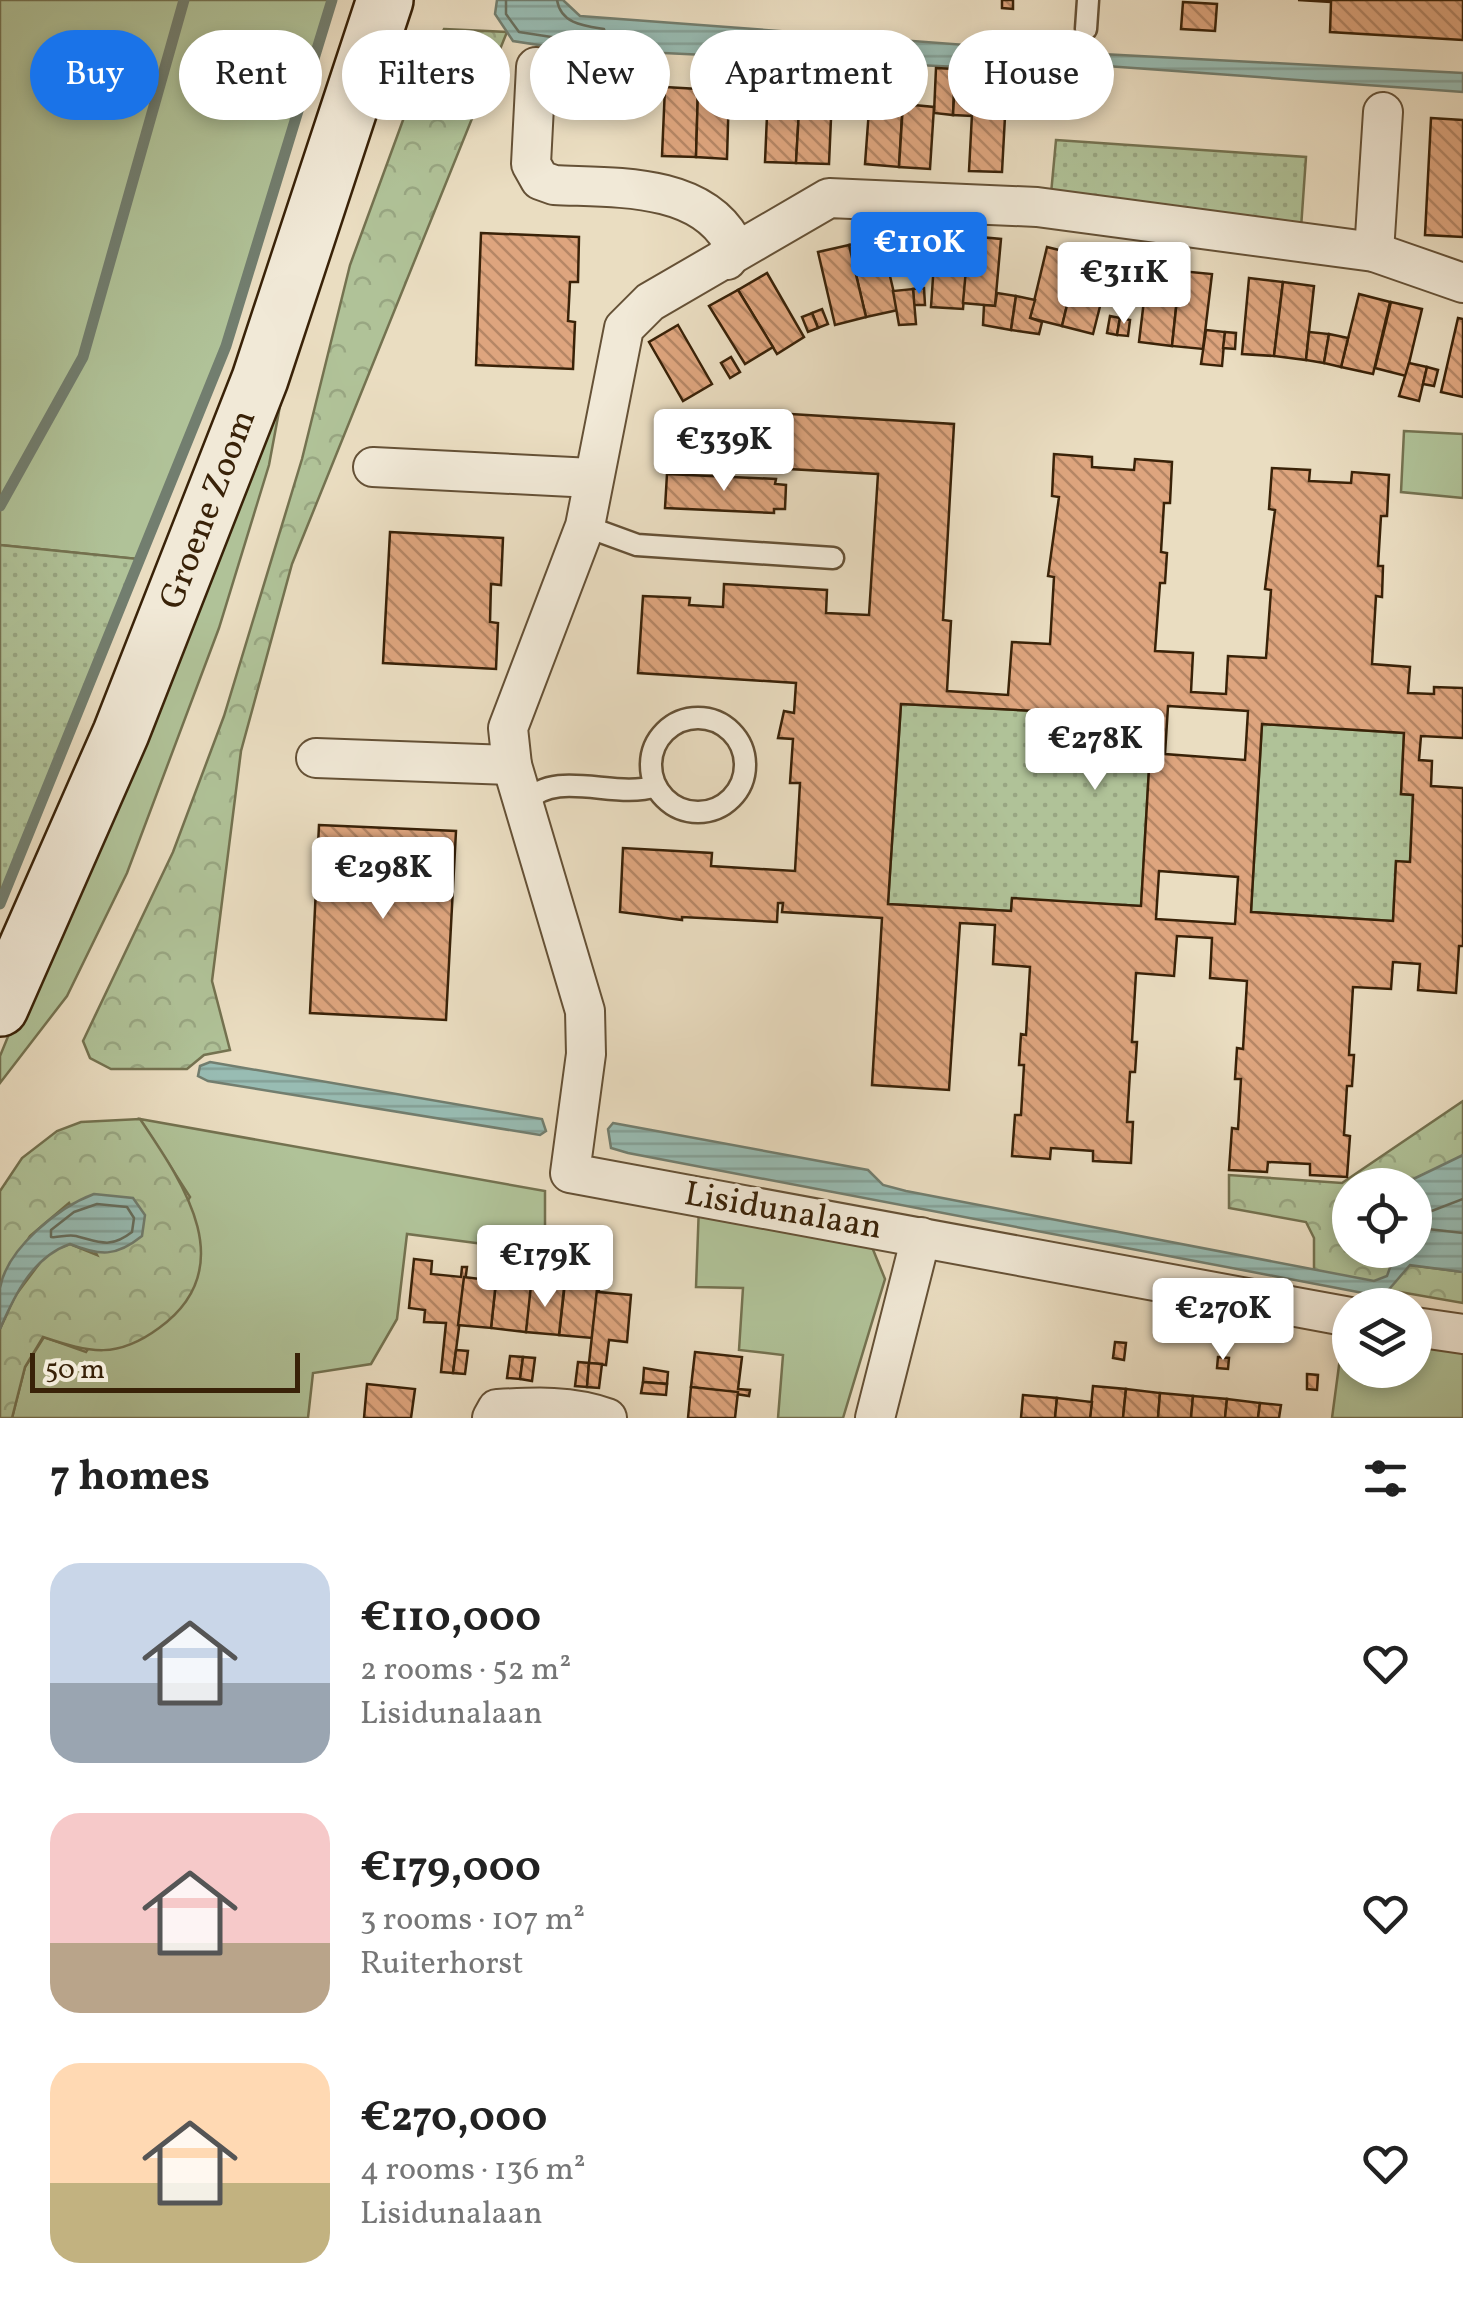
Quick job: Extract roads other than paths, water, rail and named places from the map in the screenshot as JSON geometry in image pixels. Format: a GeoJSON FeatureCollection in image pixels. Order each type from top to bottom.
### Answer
{"type":"FeatureCollection","features":[{"type":"Feature","properties":{"kind":"main road","name":"Groene Zoom"},"geometry":{"type":"LineString","coordinates":[[0,1008],[121,733],[260,379],[385,0]]}},
{"type":"Feature","properties":{"kind":"street"},"geometry":{"type":"LineString","coordinates":[[1374,252],[1383,112]]}},
{"type":"Feature","properties":{"kind":"street"},"geometry":{"type":"LineString","coordinates":[[533,120],[531,164],[540,180],[554,185],[663,190],[724,227],[730,240],[726,260]]}},
{"type":"Feature","properties":{"kind":"street","name":"Lisidunalaan"},"geometry":{"type":"LineString","coordinates":[[1332,1314],[570,1173],[584,1068],[586,1011],[512,765],[508,728],[585,526],[624,328],[650,302],[829,198],[1037,207],[1374,252],[1463,284]]}},
{"type":"Feature","properties":{"kind":"street"},"geometry":{"type":"LineString","coordinates":[[373,467],[592,478]]}},
{"type":"Feature","properties":{"kind":"street"},"geometry":{"type":"LineString","coordinates":[[316,758],[512,765]]}},
{"type":"Feature","properties":{"kind":"street"},"geometry":{"type":"LineString","coordinates":[[874,1418],[922,1237]]}},
{"type":"Feature","properties":{"kind":"street"},"geometry":{"type":"LineString","coordinates":[[1432,1329],[1463,1334]]}},
{"type":"Feature","properties":{"kind":"street"},"geometry":{"type":"LineString","coordinates":[[492,1418],[497,1409],[528,1407],[580,1408],[607,1418]]}},
{"type":"Feature","properties":{"kind":"lane"},"geometry":{"type":"LineString","coordinates":[[1086,29],[1088,0]]}},
{"type":"Feature","properties":{"kind":"lane"},"geometry":{"type":"LineString","coordinates":[[585,526],[637,545],[833,558]]}},
{"type":"Feature","properties":{"kind":"lane"},"geometry":{"type":"LineString","coordinates":[[709,720],[724,726],[738,741],[746,770],[741,786],[726,803],[700,812],[684,810],[655,786],[650,763],[655,747],[677,724],[709,720]]}},
{"type":"Feature","properties":{"kind":"lane"},"geometry":{"type":"LineString","coordinates":[[526,802],[536,790],[559,786],[640,792],[655,786]]}},
{"type":"Feature","properties":{"kind":"water"},"geometry":{"type":"Polygon","coordinates":[[[497,0],[563,0],[580,16],[766,30],[690,30],[690,54],[670,53],[670,30],[530,30],[530,44],[513,41],[510,30],[506,30],[495,14],[497,0]]]}},
{"type":"Feature","properties":{"kind":"water"},"geometry":{"type":"Polygon","coordinates":[[[928,42],[948,44],[948,66],[928,66],[928,42]]]}},
{"type":"Feature","properties":{"kind":"water"},"geometry":{"type":"Polygon","coordinates":[[[1114,55],[1463,73],[1463,92],[1114,67],[1114,55]]]}},
{"type":"Feature","properties":{"kind":"water"},"geometry":{"type":"Polygon","coordinates":[[[210,1062],[542,1119],[546,1131],[540,1135],[208,1081],[198,1076],[200,1066],[210,1062]]]}},
{"type":"Feature","properties":{"kind":"water"},"geometry":{"type":"Polygon","coordinates":[[[613,1123],[868,1170],[883,1185],[906,1191],[1374,1281],[1387,1276],[1390,1268],[1407,1268],[1390,1288],[1337,1288],[628,1153],[611,1148],[608,1129],[613,1123]]]}},
{"type":"Feature","properties":{"kind":"water"},"geometry":{"type":"Polygon","coordinates":[[[1463,1155],[1463,1272],[1432,1268],[1432,1170],[1463,1155]]]}},
{"type":"Feature","properties":{"kind":"water"},"geometry":{"type":"Polygon","coordinates":[[[94,1194],[133,1198],[145,1215],[142,1236],[116,1251],[90,1251],[70,1244],[57,1250],[27,1278],[0,1329],[0,1288],[13,1258],[51,1219],[94,1194]]]}},
{"type":"Feature","properties":{"kind":"waterway"},"geometry":{"type":"LineString","coordinates":[[0,506],[83,357],[184,0]]}},
{"type":"Feature","properties":{"kind":"waterway"},"geometry":{"type":"LineString","coordinates":[[0,904],[226,346],[332,0]]}}]}
